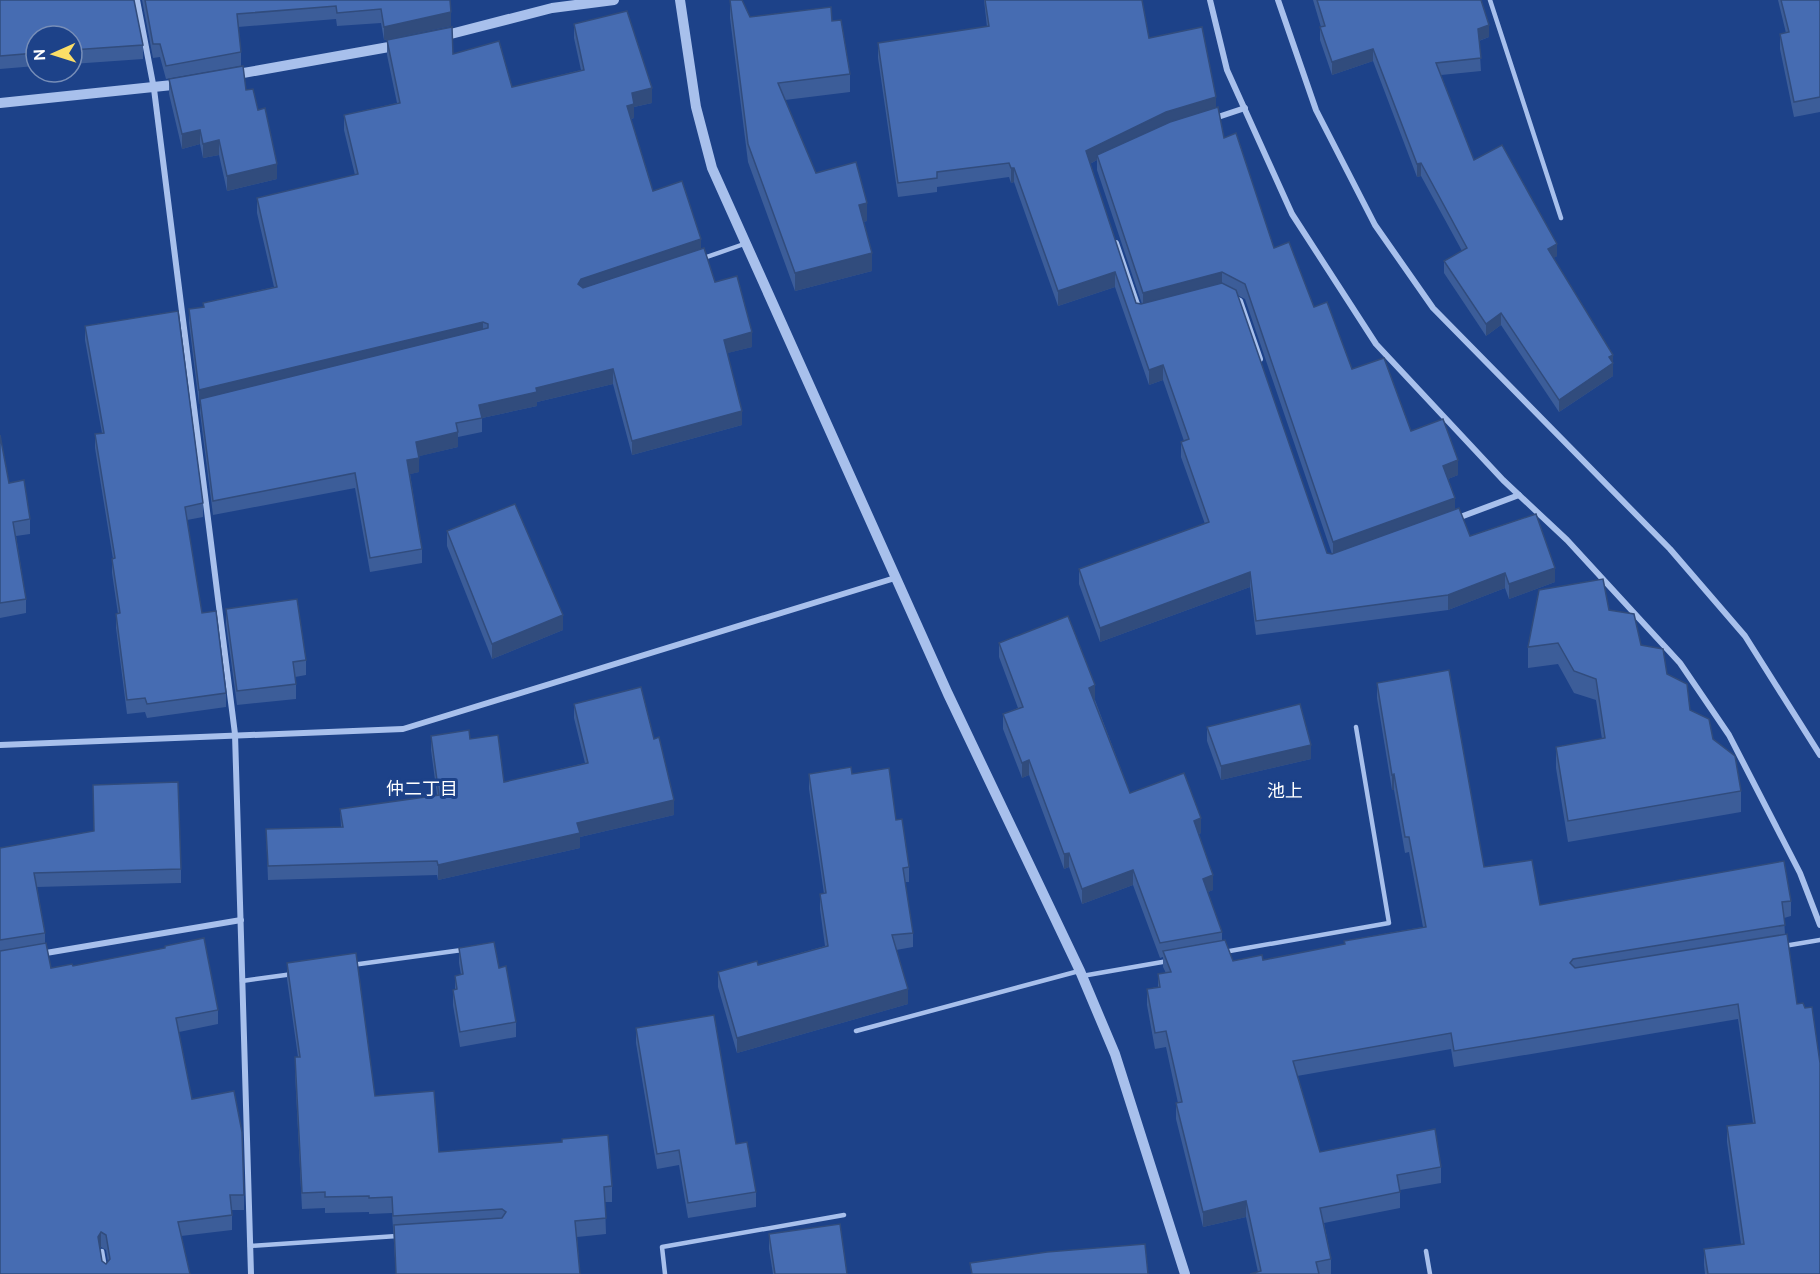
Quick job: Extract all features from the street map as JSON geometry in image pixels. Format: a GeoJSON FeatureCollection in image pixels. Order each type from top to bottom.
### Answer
{"type":"FeatureCollection","features":[{"type":"Feature","properties":{"kind":"street"},"geometry":{"type":"LineString","coordinates":[[137,0],[154,89],[235,734],[251,1274]]}},
{"type":"Feature","properties":{"kind":"street"},"geometry":{"type":"LineString","coordinates":[[432,38],[552,8],[614,0]]}},
{"type":"Feature","properties":{"kind":"street"},"geometry":{"type":"LineString","coordinates":[[680,0],[698,118],[712,168],[895,578],[1081,973],[1115,1054],[1185,1274]]}},
{"type":"Feature","properties":{"kind":"street"},"geometry":{"type":"LineString","coordinates":[[1210,0],[1227,70],[1292,214],[1376,344],[1519,495],[1574,549],[1680,663],[1729,735],[1800,873],[1820,925]]}},
{"type":"Feature","properties":{"kind":"street"},"geometry":{"type":"LineString","coordinates":[[1278,0],[1316,110],[1375,225],[1433,308],[1670,549],[1745,636],[1820,755]]}},
{"type":"Feature","properties":{"kind":"street"},"geometry":{"type":"LineString","coordinates":[[224,76],[410,43]]}},
{"type":"Feature","properties":{"kind":"street"},"geometry":{"type":"LineString","coordinates":[[0,103],[154,89],[189,82]]}},
{"type":"Feature","properties":{"kind":"street"},"geometry":{"type":"LineString","coordinates":[[1201,122],[1245,108]]}},
{"type":"Feature","properties":{"kind":"street"},"geometry":{"type":"LineString","coordinates":[[1114,235],[1140,314],[1151,311]]}},
{"type":"Feature","properties":{"kind":"street"},"geometry":{"type":"LineString","coordinates":[[1222,292],[1240,301],[1262,367]]}},
{"type":"Feature","properties":{"kind":"street"},"geometry":{"type":"LineString","coordinates":[[1452,520],[1519,495]]}},
{"type":"Feature","properties":{"kind":"street"},"geometry":{"type":"LineString","coordinates":[[0,745],[404,729],[895,578]]}},
{"type":"Feature","properties":{"kind":"street"},"geometry":{"type":"LineString","coordinates":[[34,955],[240,920]]}},
{"type":"Feature","properties":{"kind":"lane"},"geometry":{"type":"LineString","coordinates":[[1490,0],[1561,218]]}},
{"type":"Feature","properties":{"kind":"lane"},"geometry":{"type":"LineString","coordinates":[[691,262],[746,244]]}},
{"type":"Feature","properties":{"kind":"lane"},"geometry":{"type":"LineString","coordinates":[[194,410],[206,407]]}},
{"type":"Feature","properties":{"kind":"lane"},"geometry":{"type":"LineString","coordinates":[[1212,954],[1389,923],[1356,727]]}},
{"type":"Feature","properties":{"kind":"lane"},"geometry":{"type":"LineString","coordinates":[[1773,948],[1820,940]]}},
{"type":"Feature","properties":{"kind":"lane"},"geometry":{"type":"LineString","coordinates":[[348,966],[465,950]]}},
{"type":"Feature","properties":{"kind":"lane"},"geometry":{"type":"LineString","coordinates":[[856,1031],[1081,973],[1177,960]]}},
{"type":"Feature","properties":{"kind":"lane"},"geometry":{"type":"LineString","coordinates":[[242,981],[301,972]]}},
{"type":"Feature","properties":{"kind":"lane"},"geometry":{"type":"LineString","coordinates":[[665,1274],[662,1247],[844,1215]]}},
{"type":"Feature","properties":{"kind":"lane"},"geometry":{"type":"LineString","coordinates":[[250,1246],[399,1236]]}},
{"type":"Feature","properties":{"kind":"lane"},"geometry":{"type":"LineString","coordinates":[[102,1251],[106,1274]]}},
{"type":"Feature","properties":{"kind":"lane"},"geometry":{"type":"LineString","coordinates":[[1426,1251],[1430,1274]]}},
{"type":"Feature","properties":{"kind":"building"},"geometry":{"type":"Polygon","coordinates":[[[0,0],[134,0],[143,45],[84,49],[84,24],[24,24],[24,54],[0,56],[0,0]]]}},
{"type":"Feature","properties":{"kind":"building"},"geometry":{"type":"Polygon","coordinates":[[[145,0],[450,0],[451,12],[384,27],[381,9],[337,13],[336,6],[237,14],[241,52],[166,66],[160,44],[153,44],[145,0]]]}},
{"type":"Feature","properties":{"kind":"building"},"geometry":{"type":"Polygon","coordinates":[[[730,0],[742,0],[750,17],[831,7],[832,21],[841,20],[850,74],[778,83],[816,173],[856,162],[867,203],[859,205],[872,253],[795,273],[748,144],[730,0]]]}},
{"type":"Feature","properties":{"kind":"building"},"geometry":{"type":"Polygon","coordinates":[[[985,0],[1142,0],[1149,38],[1202,27],[1216,97],[1166,112],[1086,151],[1136,303],[1141,304],[1222,283],[1236,290],[1327,553],[1332,554],[1459,508],[1470,536],[1536,514],[1555,568],[1509,584],[1505,573],[1448,595],[1256,621],[1250,572],[1100,628],[1079,569],[1209,522],[1181,442],[1189,439],[1163,365],[1149,370],[1115,272],[1058,291],[1014,168],[1011,168],[1009,163],[937,172],[937,178],[898,183],[878,43],[989,26],[985,0]]]}},
{"type":"Feature","properties":{"kind":"building"},"geometry":{"type":"Polygon","coordinates":[[[1317,0],[1481,0],[1489,25],[1478,29],[1481,58],[1436,63],[1474,160],[1502,145],[1557,244],[1548,249],[1613,355],[1609,357],[1613,363],[1559,400],[1501,313],[1486,324],[1444,261],[1467,248],[1421,163],[1417,164],[1373,49],[1332,62],[1320,27],[1325,26],[1317,0]]]}},
{"type":"Feature","properties":{"kind":"building"},"geometry":{"type":"Polygon","coordinates":[[[1781,0],[1820,0],[1820,97],[1794,102],[1780,34],[1789,32],[1781,0]]]}},
{"type":"Feature","properties":{"kind":"building"},"geometry":{"type":"Polygon","coordinates":[[[627,11],[652,88],[632,93],[634,104],[627,106],[653,191],[682,181],[701,239],[581,279],[578,284],[583,288],[704,248],[715,282],[737,276],[752,332],[724,340],[742,411],[632,441],[613,369],[536,388],[537,392],[479,405],[482,418],[456,423],[458,432],[416,442],[419,458],[407,460],[422,549],[370,558],[355,473],[213,501],[200,399],[488,328],[488,324],[483,322],[199,390],[189,309],[204,307],[203,303],[277,287],[257,198],[358,174],[344,115],[400,103],[387,40],[452,27],[453,54],[499,41],[512,87],[584,70],[574,24],[627,11]]]}},
{"type":"Feature","properties":{"kind":"building"},"geometry":{"type":"Polygon","coordinates":[[[243,66],[246,90],[253,89],[258,110],[265,108],[277,164],[227,176],[219,140],[203,144],[200,130],[182,134],[169,79],[243,66]]]}},
{"type":"Feature","properties":{"kind":"building"},"geometry":{"type":"Polygon","coordinates":[[[1218,107],[1224,138],[1236,133],[1274,248],[1289,242],[1314,307],[1327,302],[1352,369],[1384,358],[1411,431],[1443,419],[1458,460],[1443,466],[1455,498],[1333,542],[1245,284],[1222,272],[1143,293],[1097,155],[1170,122],[1218,107]]]}},
{"type":"Feature","properties":{"kind":"building"},"geometry":{"type":"Polygon","coordinates":[[[178,311],[203,503],[185,507],[202,613],[216,611],[226,693],[147,704],[145,698],[127,700],[116,614],[120,613],[112,559],[115,558],[95,434],[104,433],[85,326],[178,311]]]}},
{"type":"Feature","properties":{"kind":"building"},"geometry":{"type":"Polygon","coordinates":[[[0,435],[9,483],[24,480],[30,519],[13,522],[26,599],[0,603],[0,435]]]}},
{"type":"Feature","properties":{"kind":"building"},"geometry":{"type":"Polygon","coordinates":[[[515,504],[563,615],[492,644],[447,531],[515,504]]]}},
{"type":"Feature","properties":{"kind":"building"},"geometry":{"type":"Polygon","coordinates":[[[1603,579],[1609,610],[1634,614],[1641,645],[1663,649],[1667,674],[1687,684],[1690,710],[1709,719],[1713,739],[1735,756],[1741,791],[1568,821],[1556,747],[1605,738],[1596,679],[1574,671],[1558,643],[1528,647],[1539,590],[1603,579]]]}},
{"type":"Feature","properties":{"kind":"building"},"geometry":{"type":"Polygon","coordinates":[[[297,599],[306,660],[293,662],[296,684],[237,691],[226,609],[297,599]]]}},
{"type":"Feature","properties":{"kind":"building"},"geometry":{"type":"Polygon","coordinates":[[[1068,616],[1095,685],[1089,688],[1130,793],[1184,773],[1201,818],[1194,821],[1213,875],[1203,879],[1222,932],[1160,943],[1133,870],[1082,889],[1069,853],[1064,854],[1029,760],[1022,763],[1003,714],[1023,707],[999,643],[1068,616]]]}},
{"type":"Feature","properties":{"kind":"building"},"geometry":{"type":"Polygon","coordinates":[[[1449,670],[1484,867],[1532,860],[1540,905],[1784,861],[1791,901],[1782,902],[1785,925],[1573,959],[1570,963],[1575,968],[1787,934],[1797,1004],[1803,1003],[1805,1008],[1812,1007],[1820,1063],[1820,1274],[1708,1274],[1704,1249],[1744,1244],[1727,1126],[1755,1123],[1738,1004],[1454,1051],[1451,1033],[1293,1061],[1320,1152],[1435,1129],[1441,1167],[1397,1175],[1400,1192],[1320,1208],[1331,1259],[1316,1262],[1319,1274],[1250,1274],[1261,1271],[1246,1201],[1203,1212],[1176,1103],[1182,1102],[1166,1031],[1155,1033],[1147,989],[1160,987],[1158,974],[1171,972],[1163,951],[1225,940],[1233,961],[1262,955],[1263,960],[1345,944],[1344,941],[1426,927],[1409,837],[1405,837],[1394,774],[1392,775],[1377,683],[1449,670]]]}},
{"type":"Feature","properties":{"kind":"building"},"geometry":{"type":"Polygon","coordinates":[[[641,687],[654,739],[659,737],[674,800],[577,823],[580,833],[438,865],[437,861],[268,866],[266,829],[343,827],[340,809],[439,795],[431,736],[469,730],[470,739],[498,735],[504,782],[588,763],[574,704],[641,687]]]}},
{"type":"Feature","properties":{"kind":"building"},"geometry":{"type":"Polygon","coordinates":[[[1300,704],[1311,745],[1221,766],[1207,727],[1300,704]]]}},
{"type":"Feature","properties":{"kind":"building"},"geometry":{"type":"Polygon","coordinates":[[[851,767],[852,774],[889,768],[896,820],[902,819],[909,867],[903,868],[913,933],[892,935],[908,989],[737,1038],[718,972],[757,961],[758,965],[828,946],[820,894],[826,893],[809,774],[851,767]]]}},
{"type":"Feature","properties":{"kind":"building"},"geometry":{"type":"Polygon","coordinates":[[[178,782],[181,869],[34,873],[45,933],[0,940],[0,848],[94,831],[93,785],[178,782]]]}},
{"type":"Feature","properties":{"kind":"building"},"geometry":{"type":"Polygon","coordinates":[[[204,938],[218,1010],[176,1018],[192,1099],[234,1091],[242,1132],[244,1195],[230,1195],[232,1215],[178,1222],[190,1274],[0,1274],[0,951],[46,943],[51,968],[72,964],[73,966],[165,948],[165,946],[204,938]],[[101,1232],[98,1237],[102,1261],[106,1264],[110,1259],[106,1235],[101,1232]]]}},
{"type":"Feature","properties":{"kind":"building"},"geometry":{"type":"Polygon","coordinates":[[[494,942],[499,968],[506,966],[516,1022],[460,1032],[453,990],[457,989],[455,976],[463,974],[459,948],[494,942]]]}},
{"type":"Feature","properties":{"kind":"building"},"geometry":{"type":"Polygon","coordinates":[[[356,953],[375,1096],[434,1091],[439,1152],[562,1142],[562,1139],[608,1135],[612,1186],[604,1187],[606,1218],[575,1221],[580,1274],[396,1274],[394,1225],[502,1218],[506,1212],[502,1209],[393,1216],[392,1197],[325,1197],[325,1192],[302,1193],[295,1057],[300,1057],[287,963],[356,953]]]}},
{"type":"Feature","properties":{"kind":"building"},"geometry":{"type":"Polygon","coordinates":[[[714,1015],[736,1144],[747,1142],[756,1192],[688,1203],[679,1150],[657,1154],[636,1028],[714,1015]]]}},
{"type":"Feature","properties":{"kind":"building"},"geometry":{"type":"Polygon","coordinates":[[[840,1224],[847,1274],[775,1274],[769,1234],[840,1224]]]}},
{"type":"Feature","properties":{"kind":"building"},"geometry":{"type":"Polygon","coordinates":[[[1145,1244],[1148,1274],[972,1274],[970,1263],[1047,1252],[1145,1244]]]}},
{"type":"Feature","properties":{"kind":"district","name":"仲二丁目"},"geometry":{"type":"Point","coordinates":[422,788]}},
{"type":"Feature","properties":{"kind":"district","name":"池上"},"geometry":{"type":"Point","coordinates":[1285,790]}}]}
